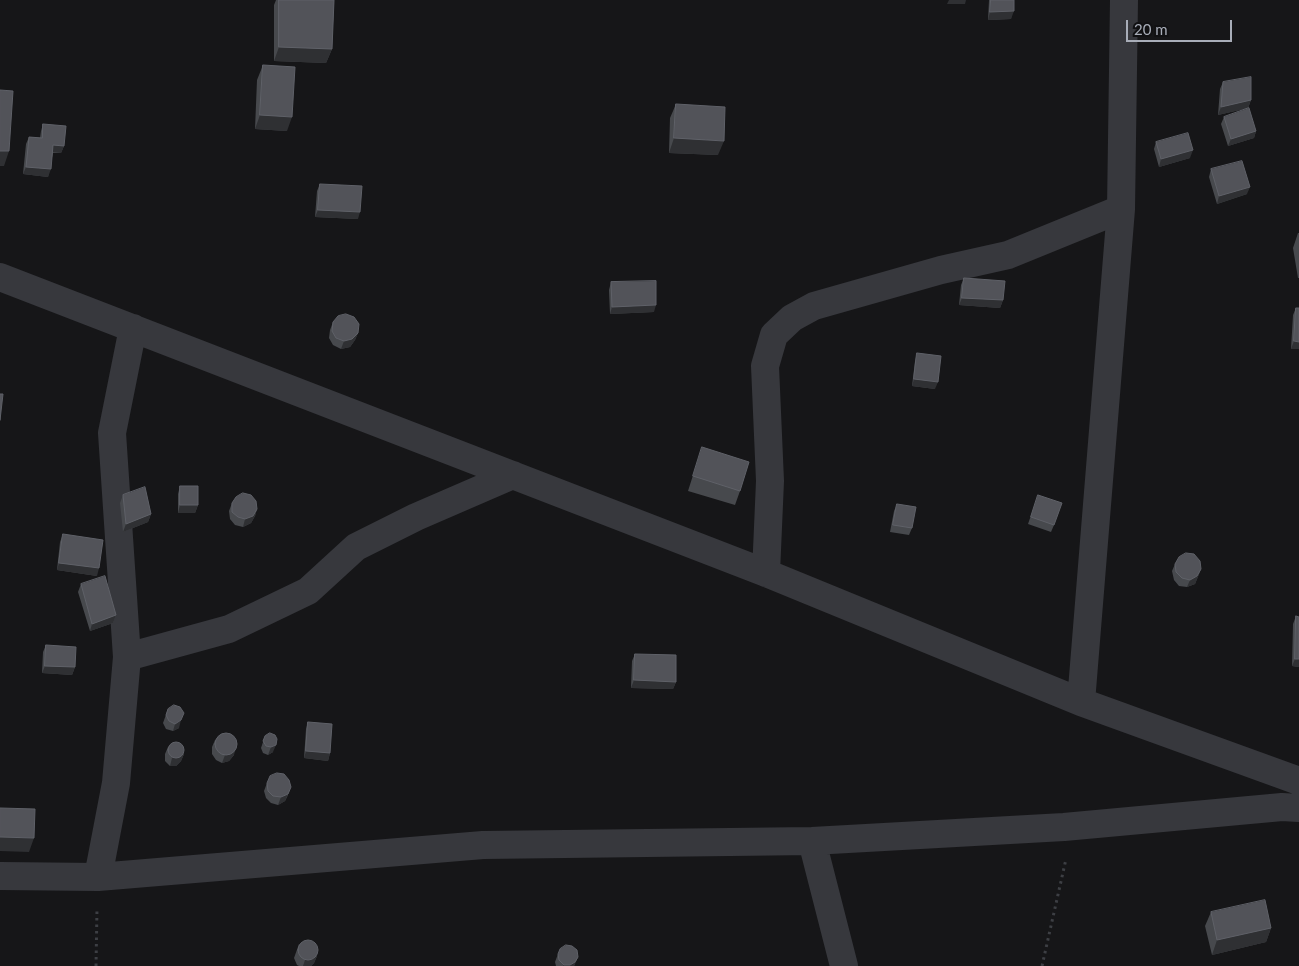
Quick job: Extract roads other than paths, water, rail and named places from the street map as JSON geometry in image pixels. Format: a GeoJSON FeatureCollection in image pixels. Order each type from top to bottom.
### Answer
{"type":"FeatureCollection","features":[{"type":"Feature","properties":{"kind":"street"},"geometry":{"type":"LineString","coordinates":[[1081,702],[1121,209],[1124,0]]}},
{"type":"Feature","properties":{"kind":"street"},"geometry":{"type":"LineString","coordinates":[[766,574],[770,481],[765,366],[774,335],[792,318],[814,306],[940,270],[1008,255],[1121,209]]}},
{"type":"Feature","properties":{"kind":"street"},"geometry":{"type":"LineString","coordinates":[[0,277],[766,574],[1081,702],[1299,781]]}},
{"type":"Feature","properties":{"kind":"street"},"geometry":{"type":"LineString","coordinates":[[98,877],[116,783],[127,657],[112,434],[133,328]]}},
{"type":"Feature","properties":{"kind":"street"},"geometry":{"type":"LineString","coordinates":[[127,657],[229,629],[308,591],[356,547],[416,516],[513,476]]}},
{"type":"Feature","properties":{"kind":"street"},"geometry":{"type":"LineString","coordinates":[[0,876],[98,877],[483,845],[812,842],[1064,827],[1282,806],[1299,808]]}},
{"type":"Feature","properties":{"kind":"street"},"geometry":{"type":"LineString","coordinates":[[812,842],[844,966]]}}]}
